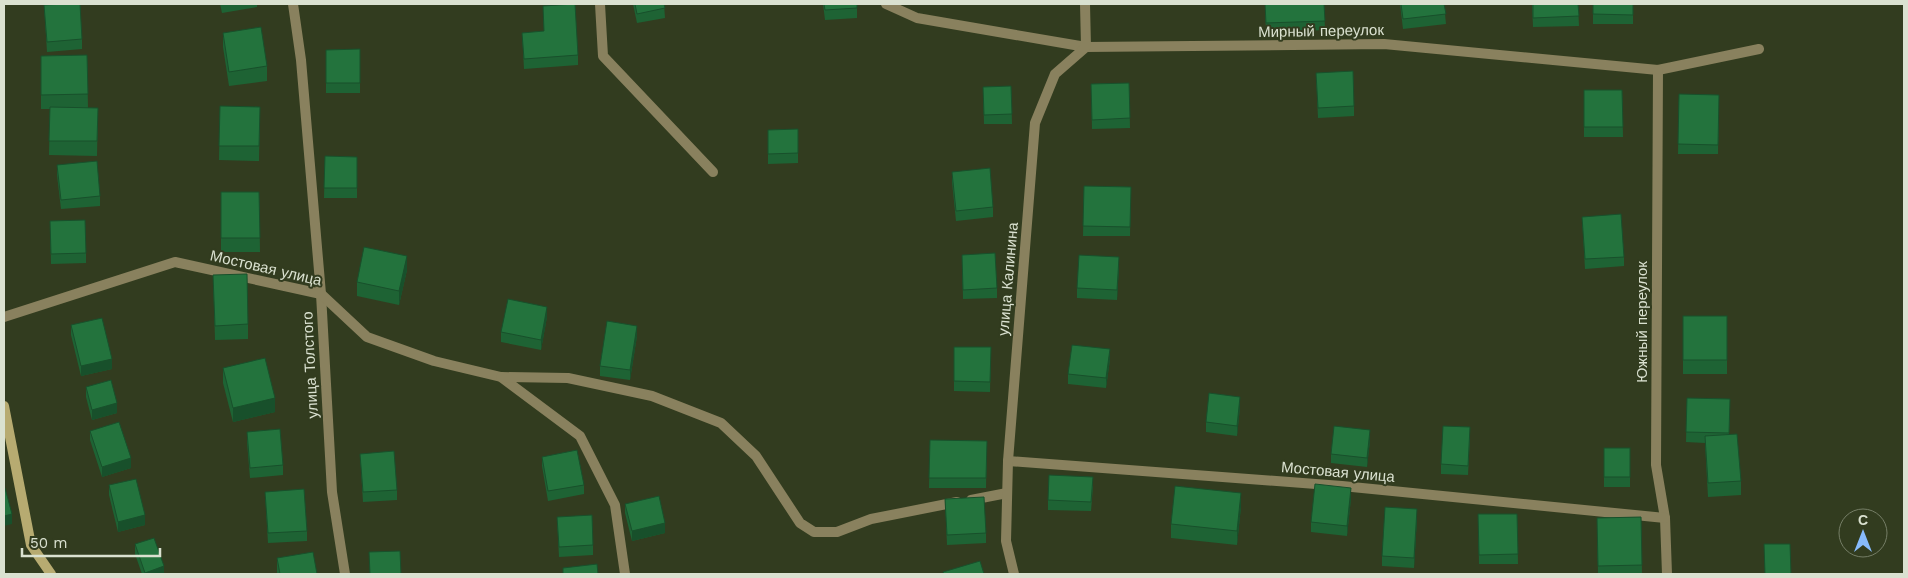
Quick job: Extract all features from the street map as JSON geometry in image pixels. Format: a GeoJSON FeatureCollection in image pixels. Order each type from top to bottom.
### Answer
{"type":"FeatureCollection","features":[{"type":"Feature","properties":{"kind":"main road"},"geometry":{"type":"LineString","coordinates":[[4,406],[31,545],[51,574]]}},
{"type":"Feature","properties":{"kind":"street","name":"улица Толстого"},"geometry":{"type":"LineString","coordinates":[[293,4],[301,60],[321,294],[332,492],[345,574]]}},
{"type":"Feature","properties":{"kind":"street"},"geometry":{"type":"LineString","coordinates":[[600,4],[603,56],[713,172]]}},
{"type":"Feature","properties":{"kind":"street","name":"Мирный переулок"},"geometry":{"type":"LineString","coordinates":[[886,4],[917,18],[1086,47],[1384,44],[1658,70],[1759,49]]}},
{"type":"Feature","properties":{"kind":"street"},"geometry":{"type":"LineString","coordinates":[[1085,4],[1086,47]]}},
{"type":"Feature","properties":{"kind":"street","name":"улица Калинина"},"geometry":{"type":"LineString","coordinates":[[1014,574],[1006,542],[1008,461],[1035,123],[1055,74],[1086,47]]}},
{"type":"Feature","properties":{"kind":"street","name":"Южный переулок"},"geometry":{"type":"LineString","coordinates":[[1658,70],[1656,465],[1665,518],[1667,574]]}},
{"type":"Feature","properties":{"kind":"street","name":"Мостовая улица"},"geometry":{"type":"LineString","coordinates":[[4,317],[175,262],[321,294],[367,337],[434,361],[501,378],[580,436],[615,505],[625,574]]}},
{"type":"Feature","properties":{"kind":"street"},"geometry":{"type":"LineString","coordinates":[[501,378],[568,378],[652,396],[721,423],[756,456],[800,523],[814,532],[837,532],[871,519],[1007,493]]}},
{"type":"Feature","properties":{"kind":"street","name":"Мостовая улица"},"geometry":{"type":"LineString","coordinates":[[1008,461],[1342,486],[1665,518]]}},
{"type":"Feature","properties":{"kind":"building"},"geometry":{"type":"Polygon","coordinates":[[[80,4],[82,39],[47,42],[44,5],[80,4]]]}},
{"type":"Feature","properties":{"kind":"building"},"geometry":{"type":"Polygon","coordinates":[[[575,4],[578,55],[524,59],[522,33],[544,31],[543,6],[575,4]]]}},
{"type":"Feature","properties":{"kind":"building"},"geometry":{"type":"Polygon","coordinates":[[[635,4],[664,4],[665,8],[637,14],[635,4]]]}},
{"type":"Feature","properties":{"kind":"building"},"geometry":{"type":"Polygon","coordinates":[[[824,4],[857,4],[857,8],[825,10],[824,4]]]}},
{"type":"Feature","properties":{"kind":"building"},"geometry":{"type":"Polygon","coordinates":[[[1265,4],[1324,4],[1325,21],[1266,23],[1265,4]]]}},
{"type":"Feature","properties":{"kind":"building"},"geometry":{"type":"Polygon","coordinates":[[[1401,4],[1444,4],[1446,14],[1403,19],[1401,4]]]}},
{"type":"Feature","properties":{"kind":"building"},"geometry":{"type":"Polygon","coordinates":[[[1533,4],[1578,4],[1579,16],[1533,18],[1533,4]]]}},
{"type":"Feature","properties":{"kind":"building"},"geometry":{"type":"Polygon","coordinates":[[[1593,4],[1633,4],[1633,15],[1593,14],[1593,4]]]}},
{"type":"Feature","properties":{"kind":"building"},"geometry":{"type":"Polygon","coordinates":[[[261,27],[267,66],[229,72],[223,33],[261,27]]]}},
{"type":"Feature","properties":{"kind":"building"},"geometry":{"type":"Polygon","coordinates":[[[360,49],[360,83],[326,83],[326,50],[360,49]]]}},
{"type":"Feature","properties":{"kind":"building"},"geometry":{"type":"Polygon","coordinates":[[[87,55],[88,94],[41,95],[41,56],[87,55]]]}},
{"type":"Feature","properties":{"kind":"building"},"geometry":{"type":"Polygon","coordinates":[[[1353,71],[1354,106],[1318,108],[1316,73],[1353,71]]]}},
{"type":"Feature","properties":{"kind":"building"},"geometry":{"type":"Polygon","coordinates":[[[1129,83],[1130,118],[1092,120],[1091,84],[1129,83]]]}},
{"type":"Feature","properties":{"kind":"building"},"geometry":{"type":"Polygon","coordinates":[[[1011,86],[1012,114],[984,115],[983,87],[1011,86]]]}},
{"type":"Feature","properties":{"kind":"building"},"geometry":{"type":"Polygon","coordinates":[[[1584,90],[1622,90],[1623,127],[1584,127],[1584,90]]]}},
{"type":"Feature","properties":{"kind":"building"},"geometry":{"type":"Polygon","coordinates":[[[1679,94],[1719,95],[1718,145],[1678,144],[1679,94]]]}},
{"type":"Feature","properties":{"kind":"building"},"geometry":{"type":"Polygon","coordinates":[[[220,106],[260,107],[259,146],[219,146],[220,106]]]}},
{"type":"Feature","properties":{"kind":"building"},"geometry":{"type":"Polygon","coordinates":[[[50,107],[98,108],[97,141],[49,141],[50,107]]]}},
{"type":"Feature","properties":{"kind":"building"},"geometry":{"type":"Polygon","coordinates":[[[798,129],[798,153],[768,154],[768,130],[798,129]]]}},
{"type":"Feature","properties":{"kind":"building"},"geometry":{"type":"Polygon","coordinates":[[[325,156],[357,157],[357,188],[324,188],[325,156]]]}},
{"type":"Feature","properties":{"kind":"building"},"geometry":{"type":"Polygon","coordinates":[[[97,161],[100,196],[61,200],[57,165],[97,161]]]}},
{"type":"Feature","properties":{"kind":"building"},"geometry":{"type":"Polygon","coordinates":[[[990,168],[993,207],[956,211],[952,172],[990,168]]]}},
{"type":"Feature","properties":{"kind":"building"},"geometry":{"type":"Polygon","coordinates":[[[1084,186],[1131,187],[1130,227],[1083,226],[1084,186]]]}},
{"type":"Feature","properties":{"kind":"building"},"geometry":{"type":"Polygon","coordinates":[[[221,192],[259,192],[260,238],[221,238],[221,192]]]}},
{"type":"Feature","properties":{"kind":"building"},"geometry":{"type":"Polygon","coordinates":[[[1621,214],[1624,257],[1585,259],[1582,217],[1621,214]]]}},
{"type":"Feature","properties":{"kind":"building"},"geometry":{"type":"Polygon","coordinates":[[[85,220],[86,253],[51,254],[50,221],[85,220]]]}},
{"type":"Feature","properties":{"kind":"building"},"geometry":{"type":"Polygon","coordinates":[[[364,247],[407,256],[399,291],[357,282],[364,247]]]}},
{"type":"Feature","properties":{"kind":"building"},"geometry":{"type":"Polygon","coordinates":[[[995,253],[997,288],[963,290],[962,255],[995,253]]]}},
{"type":"Feature","properties":{"kind":"building"},"geometry":{"type":"Polygon","coordinates":[[[1079,255],[1119,257],[1117,290],[1077,288],[1079,255]]]}},
{"type":"Feature","properties":{"kind":"building"},"geometry":{"type":"Polygon","coordinates":[[[247,274],[248,324],[215,326],[213,275],[247,274]]]}},
{"type":"Feature","properties":{"kind":"building"},"geometry":{"type":"Polygon","coordinates":[[[508,299],[547,307],[541,340],[501,332],[508,299]]]}},
{"type":"Feature","properties":{"kind":"building"},"geometry":{"type":"Polygon","coordinates":[[[1683,316],[1727,316],[1727,360],[1683,360],[1683,316]]]}},
{"type":"Feature","properties":{"kind":"building"},"geometry":{"type":"Polygon","coordinates":[[[102,318],[112,359],[81,366],[71,325],[102,318]]]}},
{"type":"Feature","properties":{"kind":"building"},"geometry":{"type":"Polygon","coordinates":[[[607,321],[637,326],[630,370],[600,366],[607,321]]]}},
{"type":"Feature","properties":{"kind":"building"},"geometry":{"type":"Polygon","coordinates":[[[1072,345],[1110,349],[1106,378],[1068,374],[1072,345]]]}},
{"type":"Feature","properties":{"kind":"building"},"geometry":{"type":"Polygon","coordinates":[[[954,347],[991,347],[990,382],[954,381],[954,347]]]}},
{"type":"Feature","properties":{"kind":"building"},"geometry":{"type":"Polygon","coordinates":[[[265,358],[275,398],[233,408],[223,368],[265,358]]]}},
{"type":"Feature","properties":{"kind":"building"},"geometry":{"type":"Polygon","coordinates":[[[111,380],[117,403],[92,410],[86,387],[111,380]]]}},
{"type":"Feature","properties":{"kind":"building"},"geometry":{"type":"Polygon","coordinates":[[[1209,393],[1240,397],[1237,426],[1206,422],[1209,393]]]}},
{"type":"Feature","properties":{"kind":"building"},"geometry":{"type":"Polygon","coordinates":[[[1687,398],[1730,399],[1729,433],[1686,432],[1687,398]]]}},
{"type":"Feature","properties":{"kind":"building"},"geometry":{"type":"Polygon","coordinates":[[[119,422],[131,458],[102,467],[90,431],[119,422]]]}},
{"type":"Feature","properties":{"kind":"building"},"geometry":{"type":"Polygon","coordinates":[[[1334,426],[1370,430],[1367,458],[1331,454],[1334,426]]]}},
{"type":"Feature","properties":{"kind":"building"},"geometry":{"type":"Polygon","coordinates":[[[1443,426],[1470,427],[1468,466],[1441,464],[1443,426]]]}},
{"type":"Feature","properties":{"kind":"building"},"geometry":{"type":"Polygon","coordinates":[[[280,429],[283,465],[250,468],[247,432],[280,429]]]}},
{"type":"Feature","properties":{"kind":"building"},"geometry":{"type":"Polygon","coordinates":[[[1737,434],[1741,481],[1708,483],[1705,436],[1737,434]]]}},
{"type":"Feature","properties":{"kind":"building"},"geometry":{"type":"Polygon","coordinates":[[[930,440],[987,441],[986,478],[929,478],[930,440]]]}},
{"type":"Feature","properties":{"kind":"building"},"geometry":{"type":"Polygon","coordinates":[[[1604,448],[1630,448],[1630,477],[1604,477],[1604,448]]]}},
{"type":"Feature","properties":{"kind":"building"},"geometry":{"type":"Polygon","coordinates":[[[577,450],[584,485],[548,491],[542,457],[577,450]]]}},
{"type":"Feature","properties":{"kind":"building"},"geometry":{"type":"Polygon","coordinates":[[[394,451],[397,490],[363,492],[360,454],[394,451]]]}},
{"type":"Feature","properties":{"kind":"building"},"geometry":{"type":"Polygon","coordinates":[[[1049,475],[1093,477],[1091,502],[1048,500],[1049,475]]]}},
{"type":"Feature","properties":{"kind":"building"},"geometry":{"type":"Polygon","coordinates":[[[136,479],[145,515],[118,522],[109,485],[136,479]]]}},
{"type":"Feature","properties":{"kind":"building"},"geometry":{"type":"Polygon","coordinates":[[[1315,484],[1351,488],[1347,526],[1311,522],[1315,484]]]}},
{"type":"Feature","properties":{"kind":"building"},"geometry":{"type":"Polygon","coordinates":[[[1175,486],[1241,493],[1237,531],[1171,524],[1175,486]]]}},
{"type":"Feature","properties":{"kind":"building"},"geometry":{"type":"Polygon","coordinates":[[[4,488],[12,514],[4,516],[4,488]]]}},
{"type":"Feature","properties":{"kind":"building"},"geometry":{"type":"Polygon","coordinates":[[[304,489],[307,531],[268,533],[265,492],[304,489]]]}},
{"type":"Feature","properties":{"kind":"building"},"geometry":{"type":"Polygon","coordinates":[[[659,496],[665,523],[632,531],[625,504],[659,496]]]}},
{"type":"Feature","properties":{"kind":"building"},"geometry":{"type":"Polygon","coordinates":[[[984,497],[986,533],[947,535],[945,499],[984,497]]]}},
{"type":"Feature","properties":{"kind":"building"},"geometry":{"type":"Polygon","coordinates":[[[1385,507],[1417,509],[1414,558],[1382,556],[1385,507]]]}},
{"type":"Feature","properties":{"kind":"building"},"geometry":{"type":"Polygon","coordinates":[[[1478,514],[1517,514],[1518,554],[1479,555],[1478,514]]]}},
{"type":"Feature","properties":{"kind":"building"},"geometry":{"type":"Polygon","coordinates":[[[592,515],[593,545],[559,547],[557,517],[592,515]]]}},
{"type":"Feature","properties":{"kind":"building"},"geometry":{"type":"Polygon","coordinates":[[[1641,517],[1642,565],[1598,566],[1597,518],[1641,517]]]}},
{"type":"Feature","properties":{"kind":"building"},"geometry":{"type":"Polygon","coordinates":[[[154,538],[164,566],[145,573],[135,544],[154,538]]]}},
{"type":"Feature","properties":{"kind":"building"},"geometry":{"type":"Polygon","coordinates":[[[1764,544],[1790,544],[1791,574],[1765,574],[1764,544]]]}},
{"type":"Feature","properties":{"kind":"building"},"geometry":{"type":"Polygon","coordinates":[[[400,551],[401,574],[370,574],[369,552],[400,551]]]}},
{"type":"Feature","properties":{"kind":"building"},"geometry":{"type":"Polygon","coordinates":[[[313,552],[317,574],[280,574],[277,558],[313,552]]]}},
{"type":"Feature","properties":{"kind":"building"},"geometry":{"type":"Polygon","coordinates":[[[980,561],[984,574],[944,574],[943,572],[980,561]]]}},
{"type":"Feature","properties":{"kind":"building"},"geometry":{"type":"Polygon","coordinates":[[[597,564],[598,574],[563,574],[563,568],[597,564]]]}}]}
